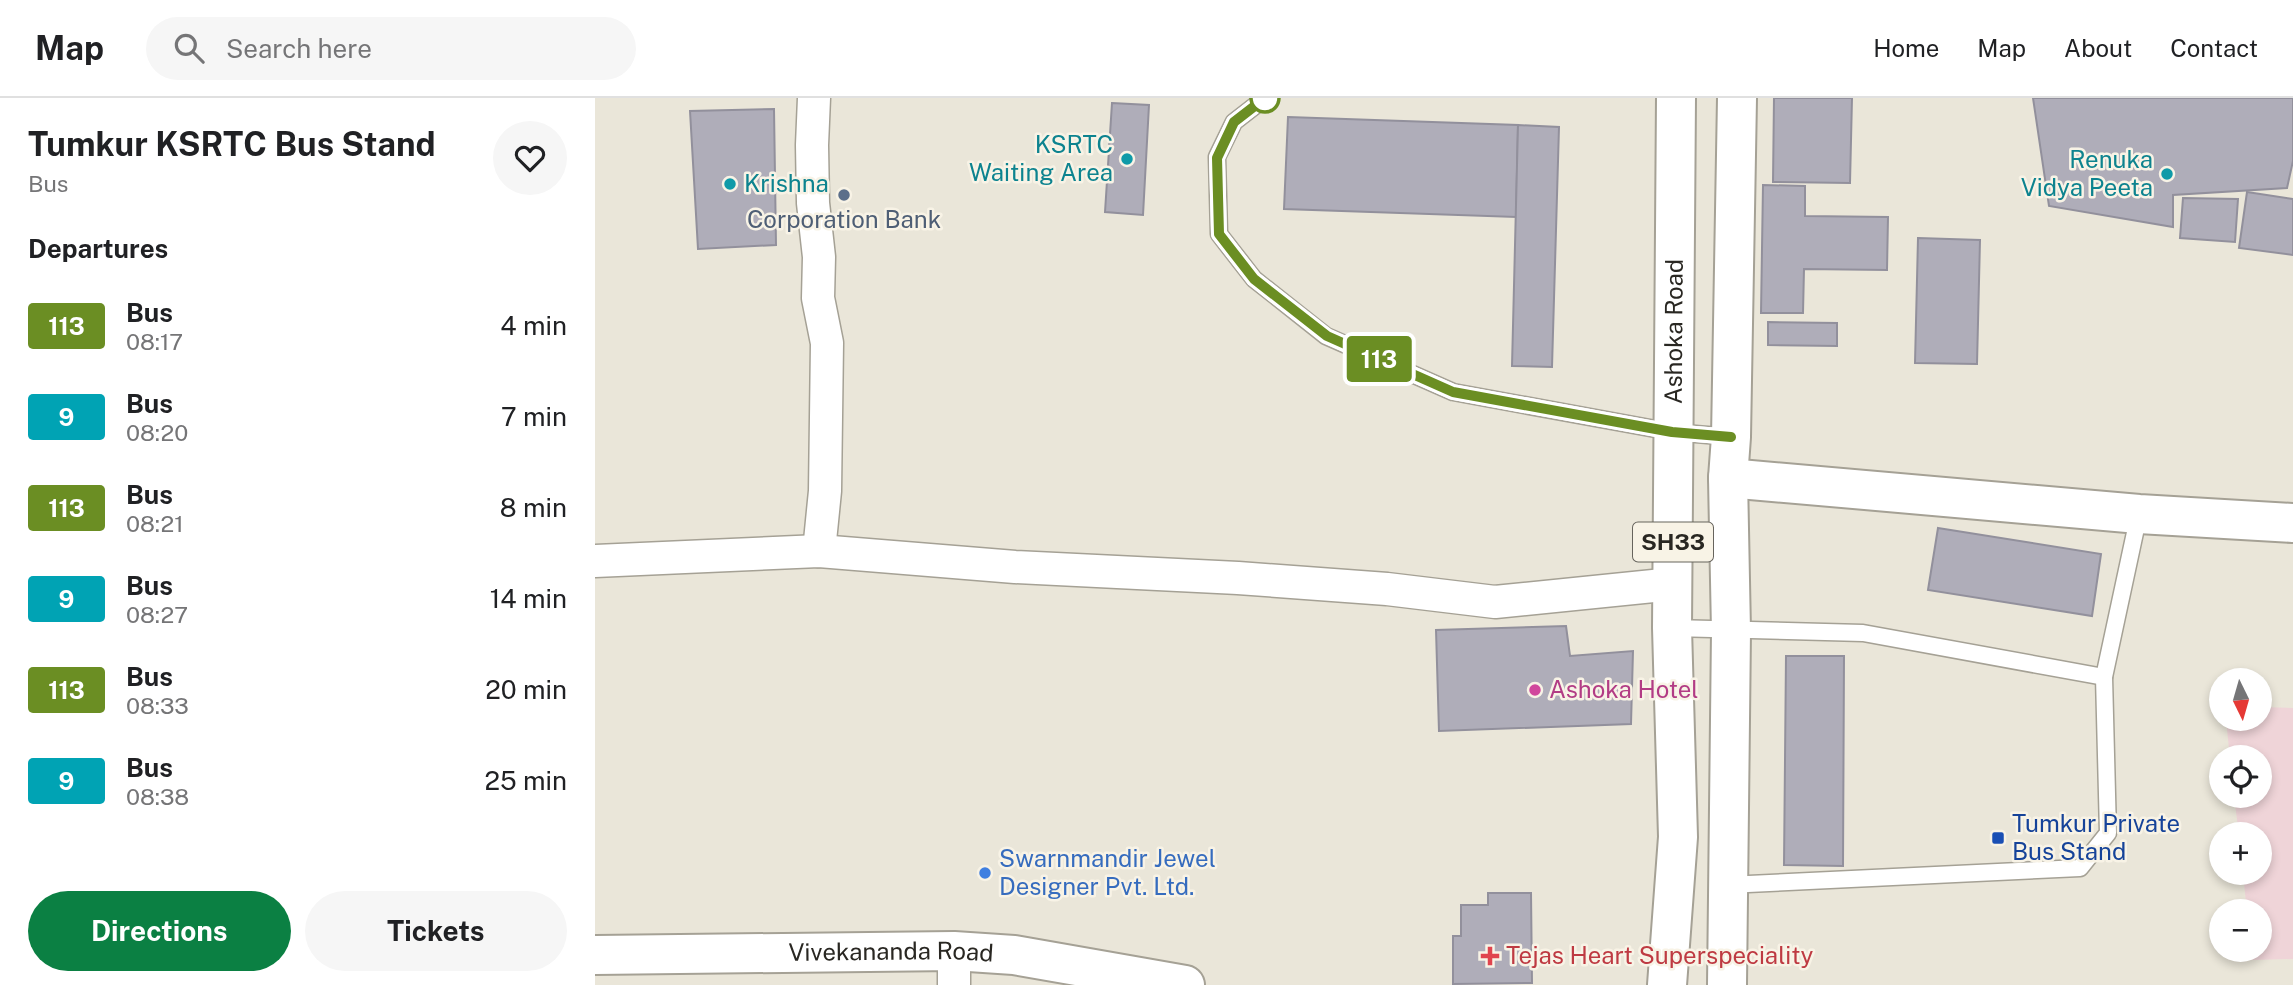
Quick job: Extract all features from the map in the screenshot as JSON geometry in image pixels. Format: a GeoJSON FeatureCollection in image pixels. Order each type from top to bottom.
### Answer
{"type":"FeatureCollection","features":[{"type":"Feature","properties":{"kind":"main road","name":"Ashoka Road"},"geometry":{"type":"LineString","coordinates":[[1667,985],[1678,837],[1672,628],[1676,98]]}},
{"type":"Feature","properties":{"kind":"main road"},"geometry":{"type":"LineString","coordinates":[[1727,985],[1731,631],[1728,478],[1737,98]]}},
{"type":"Feature","properties":{"kind":"main road"},"geometry":{"type":"LineString","coordinates":[[1728,478],[2139,514],[2293,523]]}},
{"type":"Feature","properties":{"kind":"main road","name":"Vivekananda Road"},"geometry":{"type":"LineString","coordinates":[[595,955],[954,968],[1014,955],[1185,985]]}},
{"type":"Feature","properties":{"kind":"street"},"geometry":{"type":"LineString","coordinates":[[814,98],[813,203],[819,257],[818,298],[827,343],[825,491],[819,551]]}},
{"type":"Feature","properties":{"kind":"street"},"geometry":{"type":"LineString","coordinates":[[595,561],[819,551],[1387,589],[1495,602],[1673,584]]}},
{"type":"Feature","properties":{"kind":"lane"},"geometry":{"type":"LineString","coordinates":[[1265,98],[1234,122],[1217,158],[1219,234],[1254,279],[1327,336],[1453,392],[1672,432],[1731,437]]}},
{"type":"Feature","properties":{"kind":"lane"},"geometry":{"type":"LineString","coordinates":[[1727,885],[2080,868],[2108,834],[2104,677],[2139,514]]}},
{"type":"Feature","properties":{"kind":"lane"},"geometry":{"type":"LineString","coordinates":[[1672,628],[1863,633],[2104,677]]}},
{"type":"Feature","properties":{"kind":"shaded area"},"geometry":{"type":"Polygon","coordinates":[[[2272,707],[2293,708],[2293,959],[2272,960],[2272,899],[2246,899],[2244,885],[2272,885],[2272,822],[2237,822],[2236,808],[2272,808],[2272,745],[2229,745],[2227,732],[2271,732],[2272,707]]]}},
{"type":"Feature","properties":{"kind":"building"},"geometry":{"type":"Polygon","coordinates":[[[1774,98],[1852,98],[1850,183],[1773,182],[1774,98]]]}},
{"type":"Feature","properties":{"kind":"building","name":"Renuka Vidya Peeta"},"geometry":{"type":"Polygon","coordinates":[[[2033,98],[2293,98],[2293,161],[2287,188],[2173,195],[2173,227],[2049,206],[2033,98]]]}},
{"type":"Feature","properties":{"kind":"building","name":"KSRTC Waiting Area"},"geometry":{"type":"Polygon","coordinates":[[[1112,103],[1149,105],[1143,215],[1105,212],[1112,103]]]}},
{"type":"Feature","properties":{"kind":"building"},"geometry":{"type":"Polygon","coordinates":[[[774,109],[776,245],[698,249],[690,111],[774,109]]]}},
{"type":"Feature","properties":{"kind":"building"},"geometry":{"type":"Polygon","coordinates":[[[1288,117],[1518,125],[1516,217],[1284,209],[1288,117]]]}},
{"type":"Feature","properties":{"kind":"building"},"geometry":{"type":"Polygon","coordinates":[[[1518,125],[1559,127],[1552,367],[1512,366],[1518,125]]]}},
{"type":"Feature","properties":{"kind":"building"},"geometry":{"type":"Polygon","coordinates":[[[1763,185],[1805,186],[1805,216],[1888,217],[1887,270],[1804,269],[1803,313],[1761,313],[1763,185]]]}},
{"type":"Feature","properties":{"kind":"building"},"geometry":{"type":"Polygon","coordinates":[[[2247,192],[2293,199],[2293,255],[2239,248],[2247,192]]]}},
{"type":"Feature","properties":{"kind":"building"},"geometry":{"type":"Polygon","coordinates":[[[2183,198],[2238,199],[2235,242],[2180,238],[2183,198]]]}},
{"type":"Feature","properties":{"kind":"building"},"geometry":{"type":"Polygon","coordinates":[[[1918,238],[1980,240],[1977,364],[1915,363],[1918,238]]]}},
{"type":"Feature","properties":{"kind":"building"},"geometry":{"type":"Polygon","coordinates":[[[1768,322],[1837,323],[1837,346],[1768,345],[1768,322]]]}},
{"type":"Feature","properties":{"kind":"building"},"geometry":{"type":"Polygon","coordinates":[[[1938,528],[2101,554],[2092,616],[1928,590],[1938,528]]]}},
{"type":"Feature","properties":{"kind":"building","name":"Ashoka Hotel"},"geometry":{"type":"Polygon","coordinates":[[[1566,626],[1570,656],[1633,651],[1631,724],[1439,731],[1436,630],[1566,626]]]}},
{"type":"Feature","properties":{"kind":"building"},"geometry":{"type":"Polygon","coordinates":[[[1786,656],[1844,656],[1843,866],[1784,865],[1786,656]]]}},
{"type":"Feature","properties":{"kind":"building"},"geometry":{"type":"Polygon","coordinates":[[[1488,893],[1531,893],[1532,983],[1453,984],[1453,936],[1461,936],[1461,905],[1488,905],[1488,893]]]}},
{"type":"Feature","properties":{"kind":"bus line","name":"113"},"geometry":{"type":"LineString","coordinates":[[1265,98],[1234,122],[1217,158],[1219,234],[1254,279],[1327,336],[1453,392],[1672,432],[1731,437]]}},
{"type":"Feature","properties":{"kind":"place","name":"KSRTC Waiting Area"},"geometry":{"type":"Point","coordinates":[1127,159]}},
{"type":"Feature","properties":{"kind":"place","name":"Renuka Vidya Peeta"},"geometry":{"type":"Point","coordinates":[2167,174]}},
{"type":"Feature","properties":{"kind":"place","name":"Krishna"},"geometry":{"type":"Point","coordinates":[730,184]}},
{"type":"Feature","properties":{"kind":"place","name":"Corporation Bank"},"geometry":{"type":"Point","coordinates":[844,195]}},
{"type":"Feature","properties":{"kind":"place","name":"Ashoka Hotel"},"geometry":{"type":"Point","coordinates":[1535,690]}},
{"type":"Feature","properties":{"kind":"place","name":"Tumkur Private Bus Stand"},"geometry":{"type":"Point","coordinates":[1998,838]}},
{"type":"Feature","properties":{"kind":"place","name":"Swarnmandir Jewel Designer Pvt. Ltd."},"geometry":{"type":"Point","coordinates":[985,873]}},
{"type":"Feature","properties":{"kind":"place","name":"Tejas Heart Superspeciality"},"geometry":{"type":"Point","coordinates":[1490,956]}}]}
